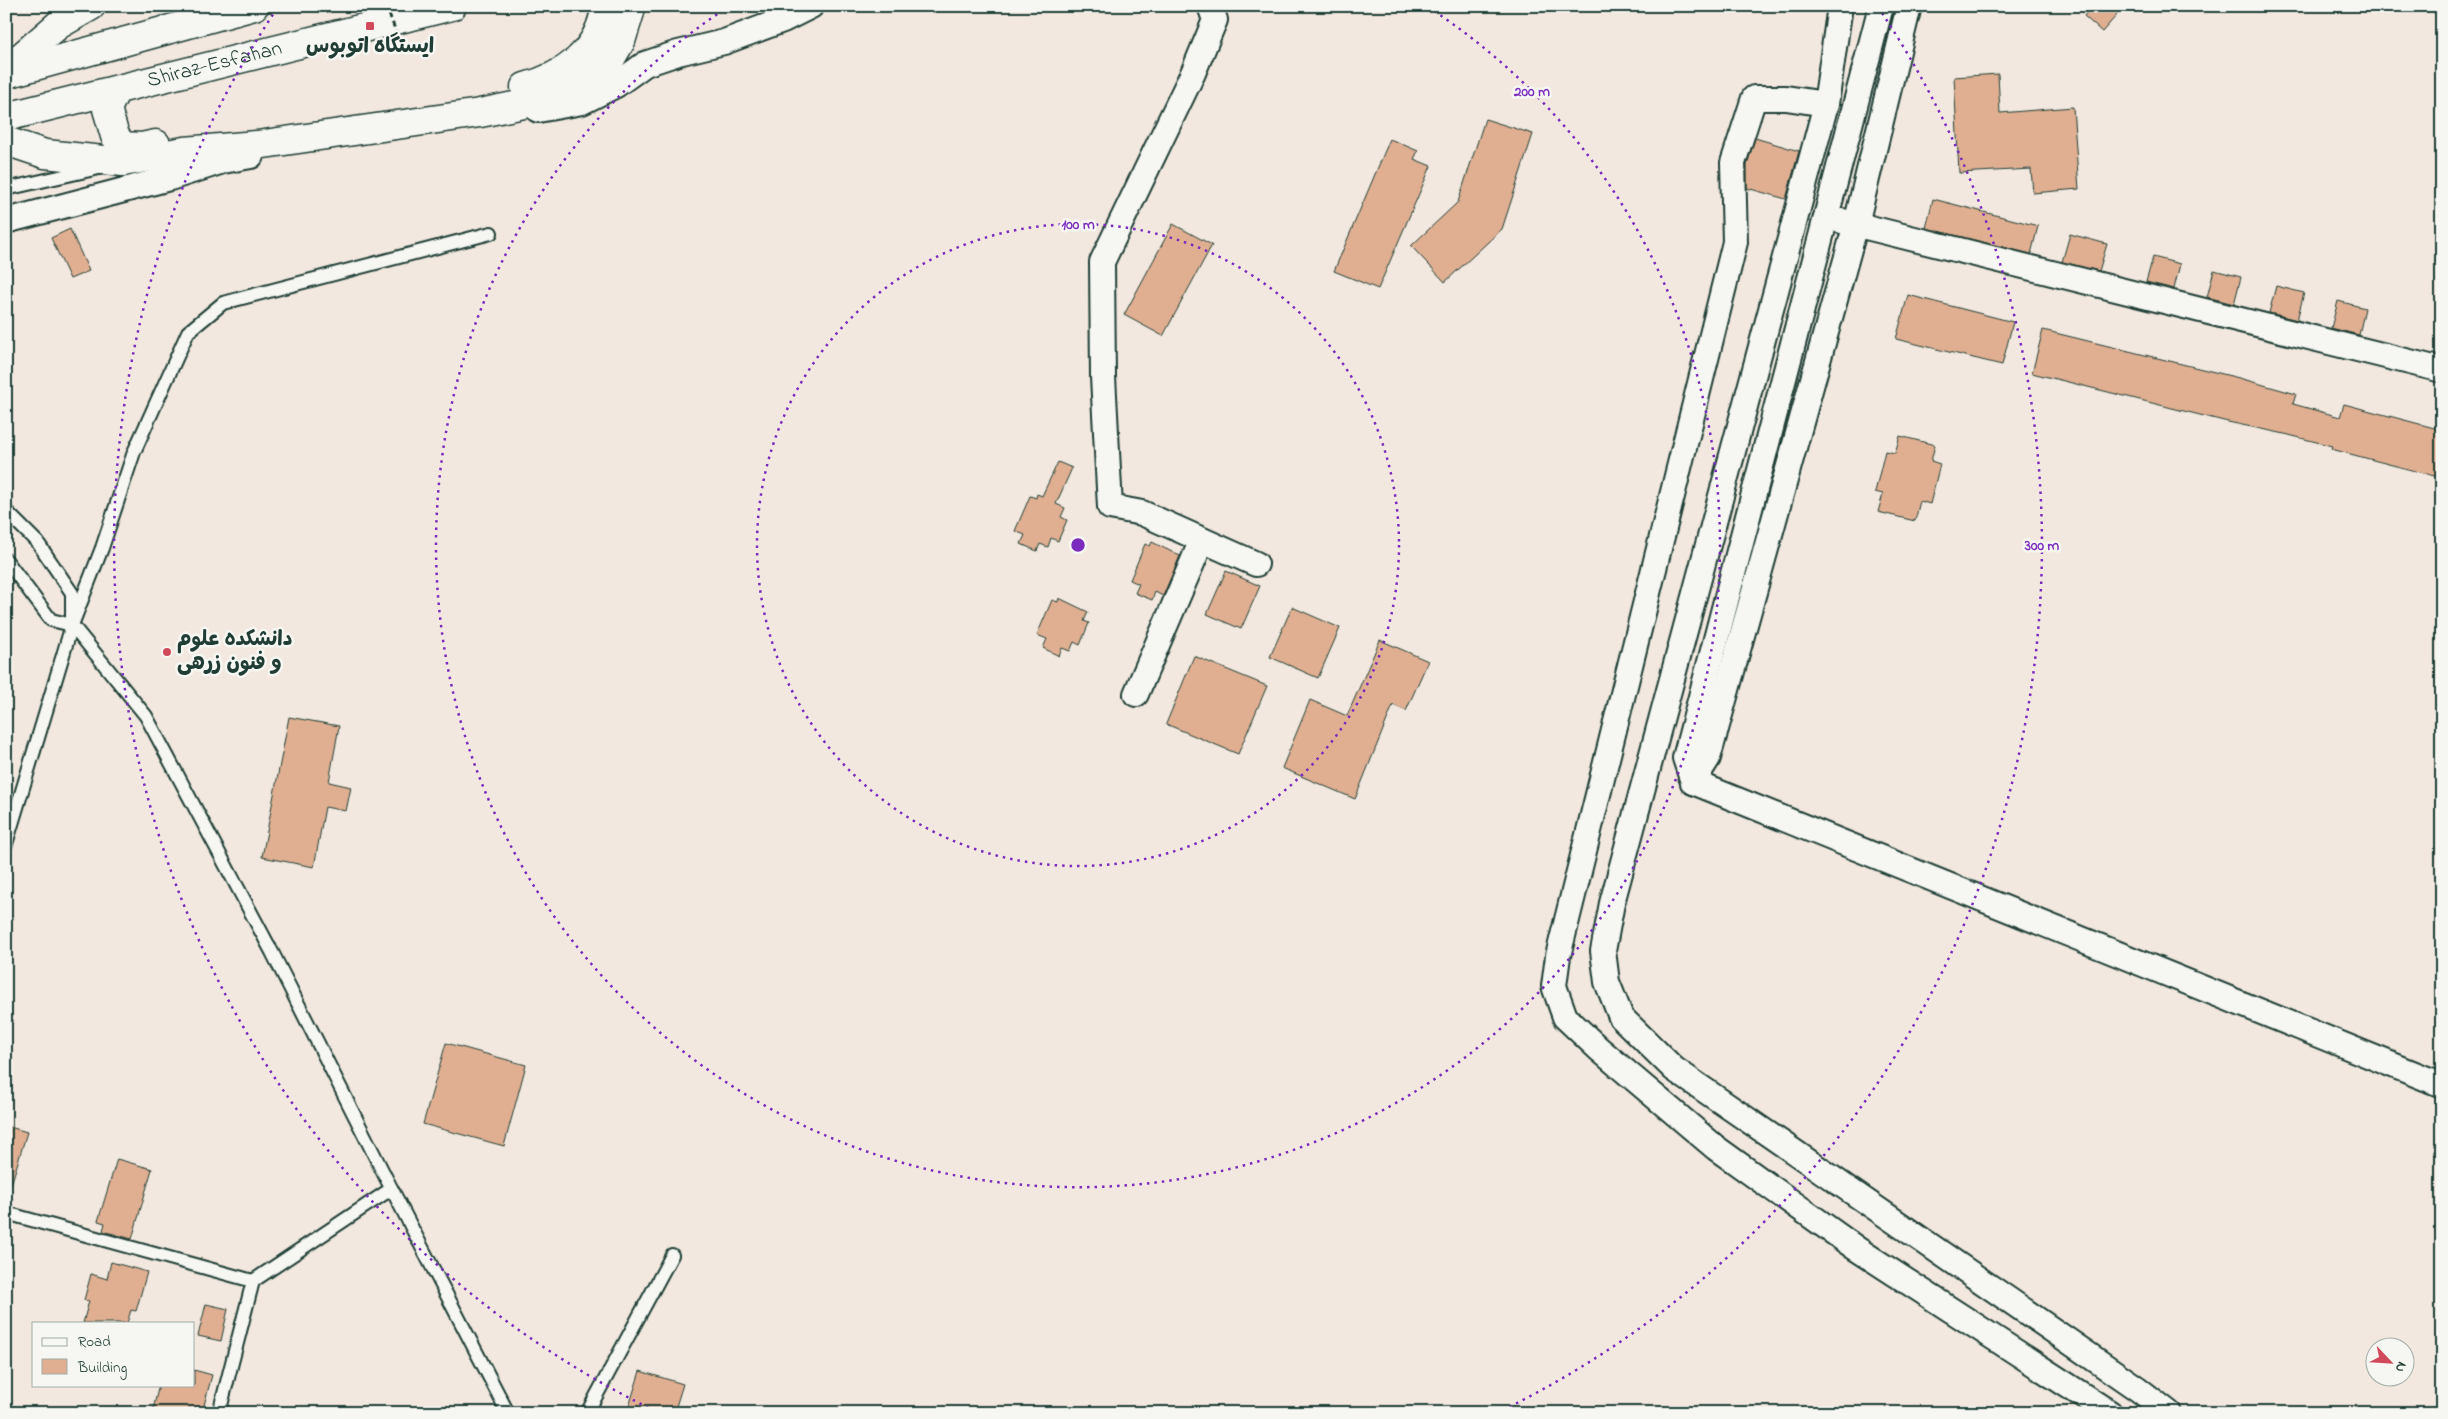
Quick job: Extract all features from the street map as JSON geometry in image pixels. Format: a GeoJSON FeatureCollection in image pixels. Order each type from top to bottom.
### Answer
{"type":"FeatureCollection","features":[{"type":"Feature","properties":{"kind":"highway"},"geometry":{"type":"LineString","coordinates":[[6,70],[58,25],[91,6]]}},
{"type":"Feature","properties":{"kind":"highway"},"geometry":{"type":"LineString","coordinates":[[6,74],[254,6]]}},
{"type":"Feature","properties":{"kind":"highway","name":"Shiraz-Esfahan"},"geometry":{"type":"LineString","coordinates":[[6,117],[452,6]]}},
{"type":"Feature","properties":{"kind":"highway"},"geometry":{"type":"LineString","coordinates":[[6,141],[45,154],[123,162],[184,152],[257,145],[480,113],[548,97],[569,90],[590,77],[610,60],[621,41],[617,14],[573,65],[545,82],[508,92],[207,134],[142,147],[123,146],[114,136],[107,109],[116,90]]}},
{"type":"Feature","properties":{"kind":"street"},"geometry":{"type":"LineString","coordinates":[[6,221],[170,178],[223,160],[422,130],[582,102],[616,85],[645,64],[678,53],[724,42],[783,20],[810,6]]}},
{"type":"Feature","properties":{"kind":"street"},"geometry":{"type":"LineString","coordinates":[[1210,6],[1215,20],[1197,64],[1102,262],[1103,378],[1110,507],[1142,513],[1256,564]]}},
{"type":"Feature","properties":{"kind":"street"},"geometry":{"type":"LineString","coordinates":[[1840,6],[1826,104],[1612,903],[1602,951],[1606,982],[1621,1017],[1674,1069],[2170,1413]]}},
{"type":"Feature","properties":{"kind":"street"},"geometry":{"type":"LineString","coordinates":[[1881,6],[1685,758],[1693,782],[2442,1085]]}},
{"type":"Feature","properties":{"kind":"street"},"geometry":{"type":"LineString","coordinates":[[1693,782],[1708,758],[1856,224],[1909,6]]}},
{"type":"Feature","properties":{"kind":"street"},"geometry":{"type":"LineString","coordinates":[[1826,104],[1786,98],[1754,98],[1733,163],[1735,242],[1558,956],[1554,986],[1565,1016],[1599,1049],[1716,1148],[1857,1249],[2110,1413]]}},
{"type":"Feature","properties":{"kind":"street"},"geometry":{"type":"LineString","coordinates":[[1826,217],[2442,370]]}},
{"type":"Feature","properties":{"kind":"street"},"geometry":{"type":"LineString","coordinates":[[1136,694],[1202,540]]}},
{"type":"Feature","properties":{"kind":"lane"},"geometry":{"type":"LineString","coordinates":[[6,189],[123,162]]}},
{"type":"Feature","properties":{"kind":"lane"},"geometry":{"type":"LineString","coordinates":[[6,844],[72,625],[102,548],[134,452],[188,332],[223,303],[492,233]]}},
{"type":"Feature","properties":{"kind":"lane"},"geometry":{"type":"LineString","coordinates":[[6,511],[38,543],[72,593],[72,625]]}},
{"type":"Feature","properties":{"kind":"lane"},"geometry":{"type":"LineString","coordinates":[[6,560],[51,620],[72,625],[146,716],[272,952],[391,1189],[508,1413]]}},
{"type":"Feature","properties":{"kind":"lane"},"geometry":{"type":"LineString","coordinates":[[219,1413],[253,1281],[391,1189]]}},
{"type":"Feature","properties":{"kind":"lane"},"geometry":{"type":"LineString","coordinates":[[6,1213],[253,1281]]}},
{"type":"Feature","properties":{"kind":"lane"},"geometry":{"type":"LineString","coordinates":[[587,1413],[672,1255]]}},
{"type":"Feature","properties":{"kind":"path"},"geometry":{"type":"LineString","coordinates":[[386,6],[405,55]]}},
{"type":"Feature","properties":{"kind":"building"},"geometry":{"type":"Polygon","coordinates":[[[2092,6],[2125,6],[2102,32],[2084,16],[2092,6]]]}},
{"type":"Feature","properties":{"kind":"building"},"geometry":{"type":"Polygon","coordinates":[[[1998,74],[2000,113],[2073,107],[2079,189],[2033,193],[2031,169],[1959,173],[1954,77],[1998,74]]]}},
{"type":"Feature","properties":{"kind":"building"},"geometry":{"type":"Polygon","coordinates":[[[1485,119],[1533,134],[1502,229],[1445,282],[1411,246],[1458,202],[1485,119]]]}},
{"type":"Feature","properties":{"kind":"building"},"geometry":{"type":"Polygon","coordinates":[[[1755,138],[1799,151],[1786,199],[1747,188],[1747,165],[1755,138]]]}},
{"type":"Feature","properties":{"kind":"building"},"geometry":{"type":"Polygon","coordinates":[[[1390,139],[1418,151],[1414,159],[1431,166],[1378,289],[1334,271],[1390,139]]]}},
{"type":"Feature","properties":{"kind":"building"},"geometry":{"type":"Polygon","coordinates":[[[1933,199],[2038,226],[2031,254],[1926,228],[1933,199]]]}},
{"type":"Feature","properties":{"kind":"building"},"geometry":{"type":"Polygon","coordinates":[[[1173,224],[1212,245],[1163,336],[1124,315],[1173,224]]]}},
{"type":"Feature","properties":{"kind":"building"},"geometry":{"type":"Polygon","coordinates":[[[70,229],[89,271],[70,279],[51,238],[70,229]]]}},
{"type":"Feature","properties":{"kind":"building"},"geometry":{"type":"Polygon","coordinates":[[[2070,234],[2107,244],[2099,271],[2062,262],[2070,234]]]}},
{"type":"Feature","properties":{"kind":"building"},"geometry":{"type":"Polygon","coordinates":[[[2153,257],[2180,264],[2174,289],[2146,282],[2153,257]]]}},
{"type":"Feature","properties":{"kind":"building"},"geometry":{"type":"Polygon","coordinates":[[[2214,270],[2241,277],[2234,304],[2207,297],[2214,270]]]}},
{"type":"Feature","properties":{"kind":"building"},"geometry":{"type":"Polygon","coordinates":[[[2276,286],[2304,293],[2297,320],[2269,313],[2276,286]]]}},
{"type":"Feature","properties":{"kind":"building"},"geometry":{"type":"Polygon","coordinates":[[[1908,295],[2013,322],[2002,365],[1896,339],[1908,295]]]}},
{"type":"Feature","properties":{"kind":"building"},"geometry":{"type":"Polygon","coordinates":[[[2338,301],[2365,308],[2359,335],[2331,328],[2338,301]]]}},
{"type":"Feature","properties":{"kind":"building"},"geometry":{"type":"Polygon","coordinates":[[[2043,330],[2239,378],[2296,394],[2293,404],[2340,417],[2344,404],[2442,430],[2442,478],[2331,449],[2332,446],[2032,373],[2043,330]]]}},
{"type":"Feature","properties":{"kind":"building"},"geometry":{"type":"Polygon","coordinates":[[[1900,436],[1935,445],[1931,461],[1940,464],[1930,504],[1920,501],[1915,521],[1878,512],[1883,494],[1875,492],[1885,451],[1895,453],[1900,436]]]}},
{"type":"Feature","properties":{"kind":"building"},"geometry":{"type":"Polygon","coordinates":[[[1058,462],[1072,468],[1056,504],[1065,508],[1061,517],[1067,520],[1058,541],[1051,538],[1048,547],[1040,544],[1037,551],[1021,544],[1025,535],[1015,531],[1030,496],[1036,498],[1037,494],[1042,496],[1058,462]]]}},
{"type":"Feature","properties":{"kind":"building"},"geometry":{"type":"Polygon","coordinates":[[[1152,542],[1180,556],[1163,596],[1155,592],[1152,600],[1135,593],[1139,584],[1130,580],[1145,544],[1150,546],[1152,542]]]}},
{"type":"Feature","properties":{"kind":"building"},"geometry":{"type":"Polygon","coordinates":[[[1226,571],[1260,586],[1241,629],[1207,614],[1226,571]]]}},
{"type":"Feature","properties":{"kind":"building"},"geometry":{"type":"Polygon","coordinates":[[[1059,598],[1088,612],[1084,621],[1089,623],[1080,645],[1074,642],[1070,651],[1062,648],[1059,656],[1043,648],[1047,639],[1037,635],[1052,600],[1058,602],[1059,598]]]}},
{"type":"Feature","properties":{"kind":"building"},"geometry":{"type":"Polygon","coordinates":[[[1292,607],[1340,628],[1318,678],[1270,657],[1292,607]]]}},
{"type":"Feature","properties":{"kind":"building"},"geometry":{"type":"Polygon","coordinates":[[[1380,640],[1428,661],[1406,711],[1393,705],[1355,799],[1282,768],[1310,700],[1347,716],[1380,640]]]}},
{"type":"Feature","properties":{"kind":"building"},"geometry":{"type":"Polygon","coordinates":[[[1194,656],[1267,686],[1238,754],[1166,724],[1194,656]]]}},
{"type":"Feature","properties":{"kind":"building"},"geometry":{"type":"Polygon","coordinates":[[[289,717],[339,726],[329,782],[351,787],[346,811],[325,807],[314,867],[262,857],[289,717]]]}},
{"type":"Feature","properties":{"kind":"building"},"geometry":{"type":"Polygon","coordinates":[[[446,1043],[526,1065],[504,1146],[423,1124],[446,1043]]]}},
{"type":"Feature","properties":{"kind":"building"},"geometry":{"type":"Polygon","coordinates":[[[6,1126],[27,1132],[11,1185],[6,1185],[6,1126]]]}},
{"type":"Feature","properties":{"kind":"building"},"geometry":{"type":"Polygon","coordinates":[[[117,1159],[152,1169],[132,1239],[103,1231],[105,1223],[98,1221],[117,1159]]]}},
{"type":"Feature","properties":{"kind":"building"},"geometry":{"type":"Polygon","coordinates":[[[111,1262],[147,1272],[136,1311],[131,1310],[127,1322],[83,1322],[89,1301],[84,1300],[91,1274],[107,1279],[111,1262]]]}},
{"type":"Feature","properties":{"kind":"building"},"geometry":{"type":"Polygon","coordinates":[[[206,1304],[228,1309],[221,1341],[198,1336],[206,1304]]]}},
{"type":"Feature","properties":{"kind":"building"},"geometry":{"type":"Polygon","coordinates":[[[195,1370],[212,1375],[202,1413],[152,1413],[159,1386],[195,1386],[195,1370]]]}},
{"type":"Feature","properties":{"kind":"building"},"geometry":{"type":"Polygon","coordinates":[[[640,1371],[683,1384],[674,1413],[627,1413],[640,1371]]]}},
{"type":"Feature","properties":{"kind":"place","name":"ایستگاه اتوبوس"},"geometry":{"type":"Point","coordinates":[370,26]}},
{"type":"Feature","properties":{"kind":"place","name":"دانشکده علوم و فنون زرهی"},"geometry":{"type":"Point","coordinates":[167,652]}}]}
